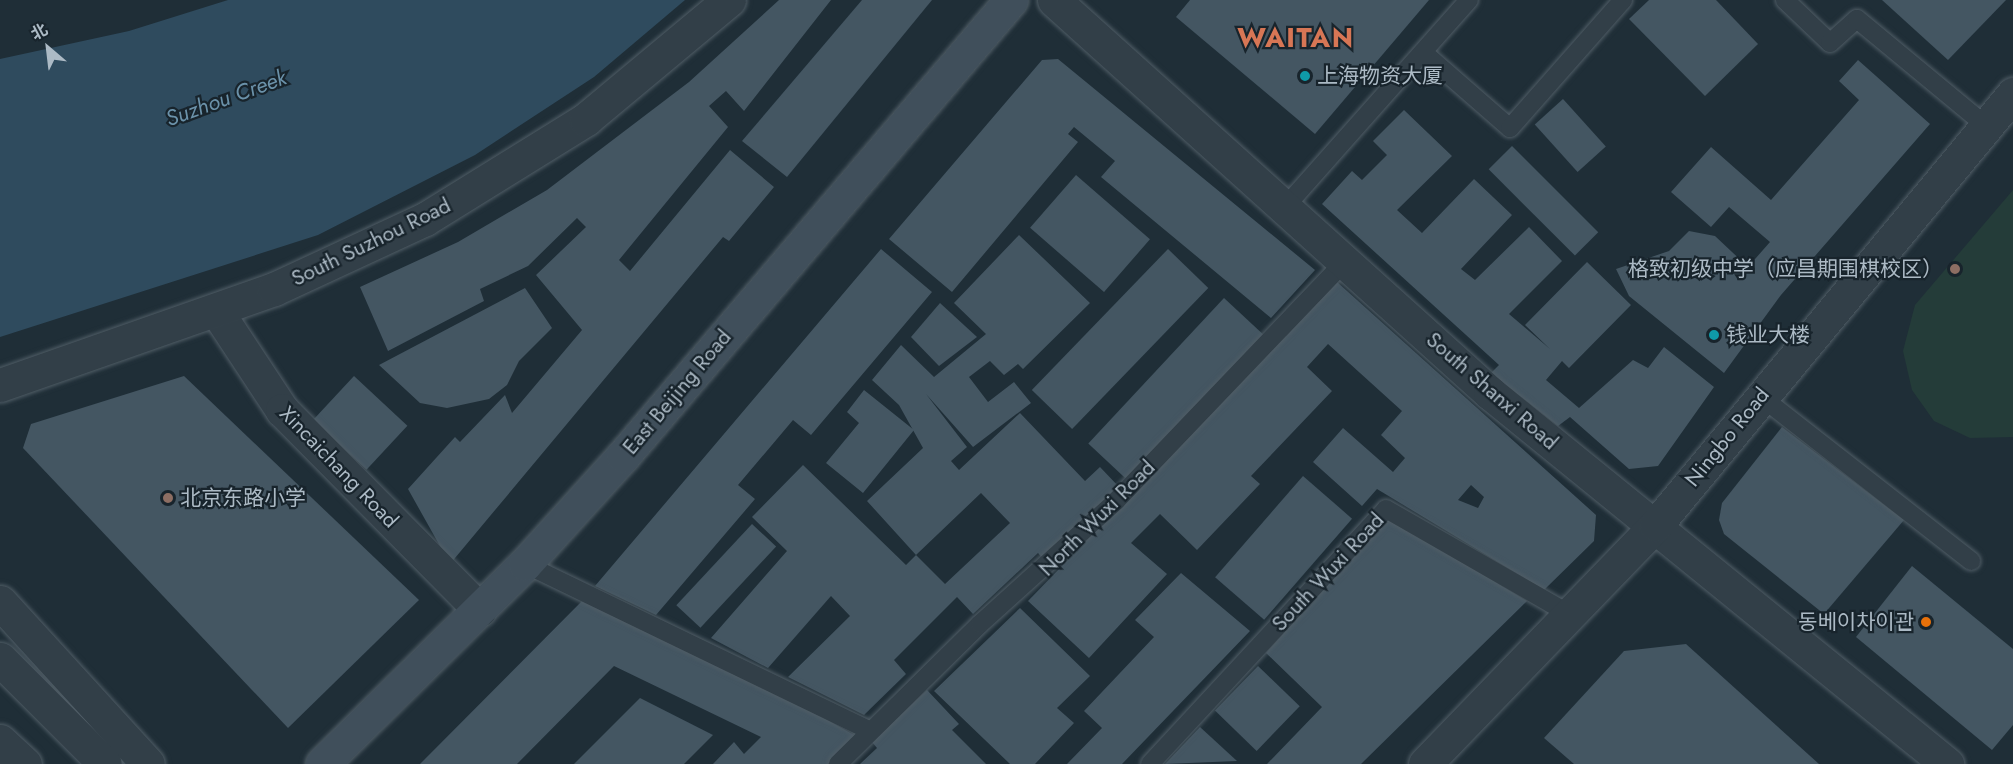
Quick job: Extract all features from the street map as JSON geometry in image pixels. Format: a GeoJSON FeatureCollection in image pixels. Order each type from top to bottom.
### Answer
{"type":"FeatureCollection","features":[{"type":"Feature","properties":{"kind":"main road","name":"East Beijing Road"},"geometry":{"type":"LineString","coordinates":[[332,761],[525,564],[1011,0]]}},
{"type":"Feature","properties":{"kind":"street","name":"South Suzhou Road"},"geometry":{"type":"LineString","coordinates":[[0,385],[216,310],[425,219],[586,119],[729,0]]}},
{"type":"Feature","properties":{"kind":"street","name":"South Shanxi Road"},"geometry":{"type":"LineString","coordinates":[[1054,0],[1490,393],[1656,525],[1947,764]]}},
{"type":"Feature","properties":{"kind":"street","name":"Ningbo Road"},"geometry":{"type":"LineString","coordinates":[[1425,764],[1656,525],[1760,396],[2013,94]]}},
{"type":"Feature","properties":{"kind":"street","name":"Xincaichang Road"},"geometry":{"type":"LineString","coordinates":[[216,310],[282,410],[480,610]]}},
{"type":"Feature","properties":{"kind":"street"},"geometry":{"type":"LineString","coordinates":[[0,602],[148,764]]}},
{"type":"Feature","properties":{"kind":"street"},"geometry":{"type":"LineString","coordinates":[[0,659],[80,735],[105,764]]}},
{"type":"Feature","properties":{"kind":"street"},"geometry":{"type":"LineString","coordinates":[[0,741],[24,764]]}},
{"type":"Feature","properties":{"kind":"lane"},"geometry":{"type":"LineString","coordinates":[[1286,207],[1469,0]]}},
{"type":"Feature","properties":{"kind":"lane"},"geometry":{"type":"LineString","coordinates":[[1424,53],[1510,128],[1623,0]]}},
{"type":"Feature","properties":{"kind":"lane"},"geometry":{"type":"LineString","coordinates":[[1785,0],[1830,43],[1857,19],[1985,125]]}},
{"type":"Feature","properties":{"kind":"lane","name":"North Wuxi Road"},"geometry":{"type":"LineString","coordinates":[[838,764],[870,731],[1116,501],[1345,261]]}},
{"type":"Feature","properties":{"kind":"lane"},"geometry":{"type":"LineString","coordinates":[[1760,396],[1971,561]]}},
{"type":"Feature","properties":{"kind":"lane","name":"South Wuxi Road"},"geometry":{"type":"LineString","coordinates":[[1150,764],[1386,509],[1571,615]]}},
{"type":"Feature","properties":{"kind":"lane"},"geometry":{"type":"LineString","coordinates":[[525,564],[870,731]]}},
{"type":"Feature","properties":{"kind":"green space"},"geometry":{"type":"Polygon","coordinates":[[[2013,190],[2013,437],[1970,438],[1934,421],[1912,390],[1903,351],[1915,305],[2013,190]]]}},
{"type":"Feature","properties":{"kind":"water","name":"Suzhou Creek"},"geometry":{"type":"Polygon","coordinates":[[[228,0],[685,0],[594,77],[475,155],[318,235],[0,337],[0,59],[129,31],[228,0]]]}},
{"type":"Feature","properties":{"kind":"building"},"geometry":{"type":"Polygon","coordinates":[[[779,0],[831,0],[744,111],[726,91],[709,106],[728,127],[619,260],[630,271],[730,150],[774,187],[729,241],[723,237],[450,564],[408,489],[455,437],[460,442],[505,395],[512,413],[582,330],[536,275],[586,227],[577,218],[528,266],[480,289],[484,301],[388,351],[360,287],[458,242],[547,190],[689,82],[779,0]]]}},
{"type":"Feature","properties":{"kind":"building"},"geometry":{"type":"Polygon","coordinates":[[[862,0],[932,0],[787,177],[742,141],[862,0]]]}},
{"type":"Feature","properties":{"kind":"building","name":"上海物资大厦"},"geometry":{"type":"Polygon","coordinates":[[[1190,0],[1429,0],[1315,134],[1176,17],[1190,0]]]}},
{"type":"Feature","properties":{"kind":"building"},"geometry":{"type":"Polygon","coordinates":[[[1649,0],[1716,0],[1758,44],[1705,96],[1629,19],[1649,0]]]}},
{"type":"Feature","properties":{"kind":"building"},"geometry":{"type":"Polygon","coordinates":[[[1882,0],[2006,0],[1948,60],[1882,0]]]}},
{"type":"Feature","properties":{"kind":"building"},"geometry":{"type":"Polygon","coordinates":[[[1058,59],[1315,270],[1271,318],[1101,177],[1115,161],[1074,127],[1068,134],[1078,142],[952,292],[889,239],[1042,60],[1058,59]]]}},
{"type":"Feature","properties":{"kind":"building"},"geometry":{"type":"Polygon","coordinates":[[[1858,60],[1930,124],[1781,295],[1724,373],[1629,296],[1616,269],[1669,251],[1689,231],[1715,236],[1748,267],[1770,242],[1729,207],[1711,227],[1671,192],[1711,147],[1771,200],[1859,100],[1839,81],[1858,60]]]}},
{"type":"Feature","properties":{"kind":"building"},"geometry":{"type":"Polygon","coordinates":[[[1563,99],[1606,147],[1578,172],[1535,124],[1563,99]]]}},
{"type":"Feature","properties":{"kind":"building"},"geometry":{"type":"Polygon","coordinates":[[[1404,110],[1452,156],[1397,210],[1422,233],[1474,179],[1512,215],[1461,269],[1475,280],[1529,227],[1562,261],[1509,314],[1550,349],[1525,325],[1587,262],[1631,305],[1569,368],[1562,361],[1546,380],[1579,408],[1633,360],[1648,368],[1664,347],[1714,387],[1658,466],[1629,469],[1570,417],[1558,426],[1491,373],[1499,365],[1322,204],[1352,171],[1362,180],[1387,155],[1373,141],[1404,110]]]}},
{"type":"Feature","properties":{"kind":"building"},"geometry":{"type":"Polygon","coordinates":[[[1512,146],[1598,232],[1575,256],[1489,169],[1512,146]]]}},
{"type":"Feature","properties":{"kind":"building"},"geometry":{"type":"Polygon","coordinates":[[[1076,175],[1150,239],[1104,292],[1030,228],[1076,175]]]}},
{"type":"Feature","properties":{"kind":"building"},"geometry":{"type":"Polygon","coordinates":[[[1019,235],[1090,303],[1023,369],[1018,364],[1004,375],[990,361],[969,377],[988,402],[1014,382],[1031,403],[973,447],[926,394],[967,447],[951,461],[959,470],[1020,413],[1085,481],[1100,467],[1120,488],[1044,560],[1038,553],[973,614],[957,597],[894,660],[906,674],[864,715],[788,677],[850,616],[831,596],[768,668],[711,638],[787,551],[752,517],[803,465],[906,565],[916,555],[867,501],[923,448],[899,405],[872,380],[901,345],[934,377],[986,334],[954,303],[1019,235]],[[981,493],[916,555],[945,584],[1010,523],[981,493]]]}},
{"type":"Feature","properties":{"kind":"building"},"geometry":{"type":"Polygon","coordinates":[[[881,249],[932,292],[811,435],[793,420],[738,485],[755,499],[656,615],[595,586],[881,249]]]}},
{"type":"Feature","properties":{"kind":"building"},"geometry":{"type":"Polygon","coordinates":[[[1168,249],[1208,288],[1072,429],[1032,390],[1168,249]]]}},
{"type":"Feature","properties":{"kind":"building"},"geometry":{"type":"Polygon","coordinates":[[[1337,282],[1596,515],[1594,541],[1544,590],[1377,489],[1362,506],[1313,462],[1343,428],[1393,472],[1405,458],[1381,435],[1402,411],[1328,344],[1307,367],[1332,391],[1251,476],[1260,484],[1197,550],[1160,514],[1131,543],[1167,574],[1089,658],[1028,601],[1337,282]],[[1471,485],[1458,500],[1478,508],[1484,497],[1471,485]]]}},
{"type":"Feature","properties":{"kind":"building"},"geometry":{"type":"Polygon","coordinates":[[[525,288],[552,328],[519,361],[507,385],[489,399],[447,408],[420,403],[379,365],[525,288]]]}},
{"type":"Feature","properties":{"kind":"building"},"geometry":{"type":"Polygon","coordinates":[[[1224,298],[1266,337],[1130,482],[1088,444],[1224,298]]]}},
{"type":"Feature","properties":{"kind":"building"},"geometry":{"type":"Polygon","coordinates":[[[940,303],[977,337],[939,366],[911,337],[940,303]]]}},
{"type":"Feature","properties":{"kind":"building"},"geometry":{"type":"Polygon","coordinates":[[[184,376],[419,600],[288,728],[23,448],[31,424],[184,376]]]}},
{"type":"Feature","properties":{"kind":"building"},"geometry":{"type":"Polygon","coordinates":[[[354,376],[407,426],[366,470],[313,420],[354,376]]]}},
{"type":"Feature","properties":{"kind":"building"},"geometry":{"type":"Polygon","coordinates":[[[864,390],[914,430],[863,493],[826,463],[859,423],[847,412],[864,390]]]}},
{"type":"Feature","properties":{"kind":"building"},"geometry":{"type":"Polygon","coordinates":[[[1782,427],[1904,520],[1824,614],[1724,534],[1719,520],[1722,503],[1782,427]]]}},
{"type":"Feature","properties":{"kind":"building"},"geometry":{"type":"Polygon","coordinates":[[[1303,476],[1352,519],[1264,620],[1215,577],[1303,476]]]}},
{"type":"Feature","properties":{"kind":"building"},"geometry":{"type":"Polygon","coordinates":[[[1388,518],[1527,601],[1361,764],[1267,764],[1322,707],[1266,653],[1388,518]]]}},
{"type":"Feature","properties":{"kind":"building"},"geometry":{"type":"Polygon","coordinates":[[[752,524],[776,547],[700,628],[676,605],[752,524]]]}},
{"type":"Feature","properties":{"kind":"building"},"geometry":{"type":"Polygon","coordinates":[[[1912,566],[2013,649],[2013,725],[1992,750],[1856,637],[1912,566]]]}},
{"type":"Feature","properties":{"kind":"building"},"geometry":{"type":"Polygon","coordinates":[[[1181,573],[1250,631],[1122,764],[1067,764],[1102,728],[1084,711],[1154,637],[1135,620],[1181,573]]]}},
{"type":"Feature","properties":{"kind":"building"},"geometry":{"type":"Polygon","coordinates":[[[582,601],[795,702],[856,736],[828,764],[713,764],[734,742],[744,754],[761,737],[614,666],[517,764],[420,764],[582,601]]]}},
{"type":"Feature","properties":{"kind":"building"},"geometry":{"type":"Polygon","coordinates":[[[1020,608],[1090,676],[1057,708],[1074,723],[1035,764],[1010,764],[934,691],[1020,608]]]}},
{"type":"Feature","properties":{"kind":"building"},"geometry":{"type":"Polygon","coordinates":[[[1686,644],[1819,764],[1574,764],[1544,738],[1624,651],[1686,644]]]}},
{"type":"Feature","properties":{"kind":"building"},"geometry":{"type":"Polygon","coordinates":[[[1258,666],[1300,706],[1257,751],[1215,711],[1258,666]]]}},
{"type":"Feature","properties":{"kind":"building"},"geometry":{"type":"Polygon","coordinates":[[[927,690],[959,724],[952,730],[986,764],[860,764],[877,748],[872,742],[927,690]]]}},
{"type":"Feature","properties":{"kind":"building"},"geometry":{"type":"Polygon","coordinates":[[[640,698],[713,735],[684,764],[574,764],[640,698]]]}},
{"type":"Feature","properties":{"kind":"building"},"geometry":{"type":"Polygon","coordinates":[[[1200,727],[1237,761],[1165,764],[1200,727]]]}},
{"type":"Feature","properties":{"kind":"place","name":"上海物资大厦"},"geometry":{"type":"Point","coordinates":[1305,76]}},
{"type":"Feature","properties":{"kind":"place","name":"格致初级中学（应昌期围棋校区）"},"geometry":{"type":"Point","coordinates":[1955,269]}},
{"type":"Feature","properties":{"kind":"place","name":"钱业大楼"},"geometry":{"type":"Point","coordinates":[1714,335]}},
{"type":"Feature","properties":{"kind":"place","name":"北京东路小学"},"geometry":{"type":"Point","coordinates":[168,498]}},
{"type":"Feature","properties":{"kind":"place","name":"동베이차이관"},"geometry":{"type":"Point","coordinates":[1926,622]}},
{"type":"Feature","properties":{"kind":"district","name":"WAITAN"},"geometry":{"type":"Point","coordinates":[1296,38]}}]}
